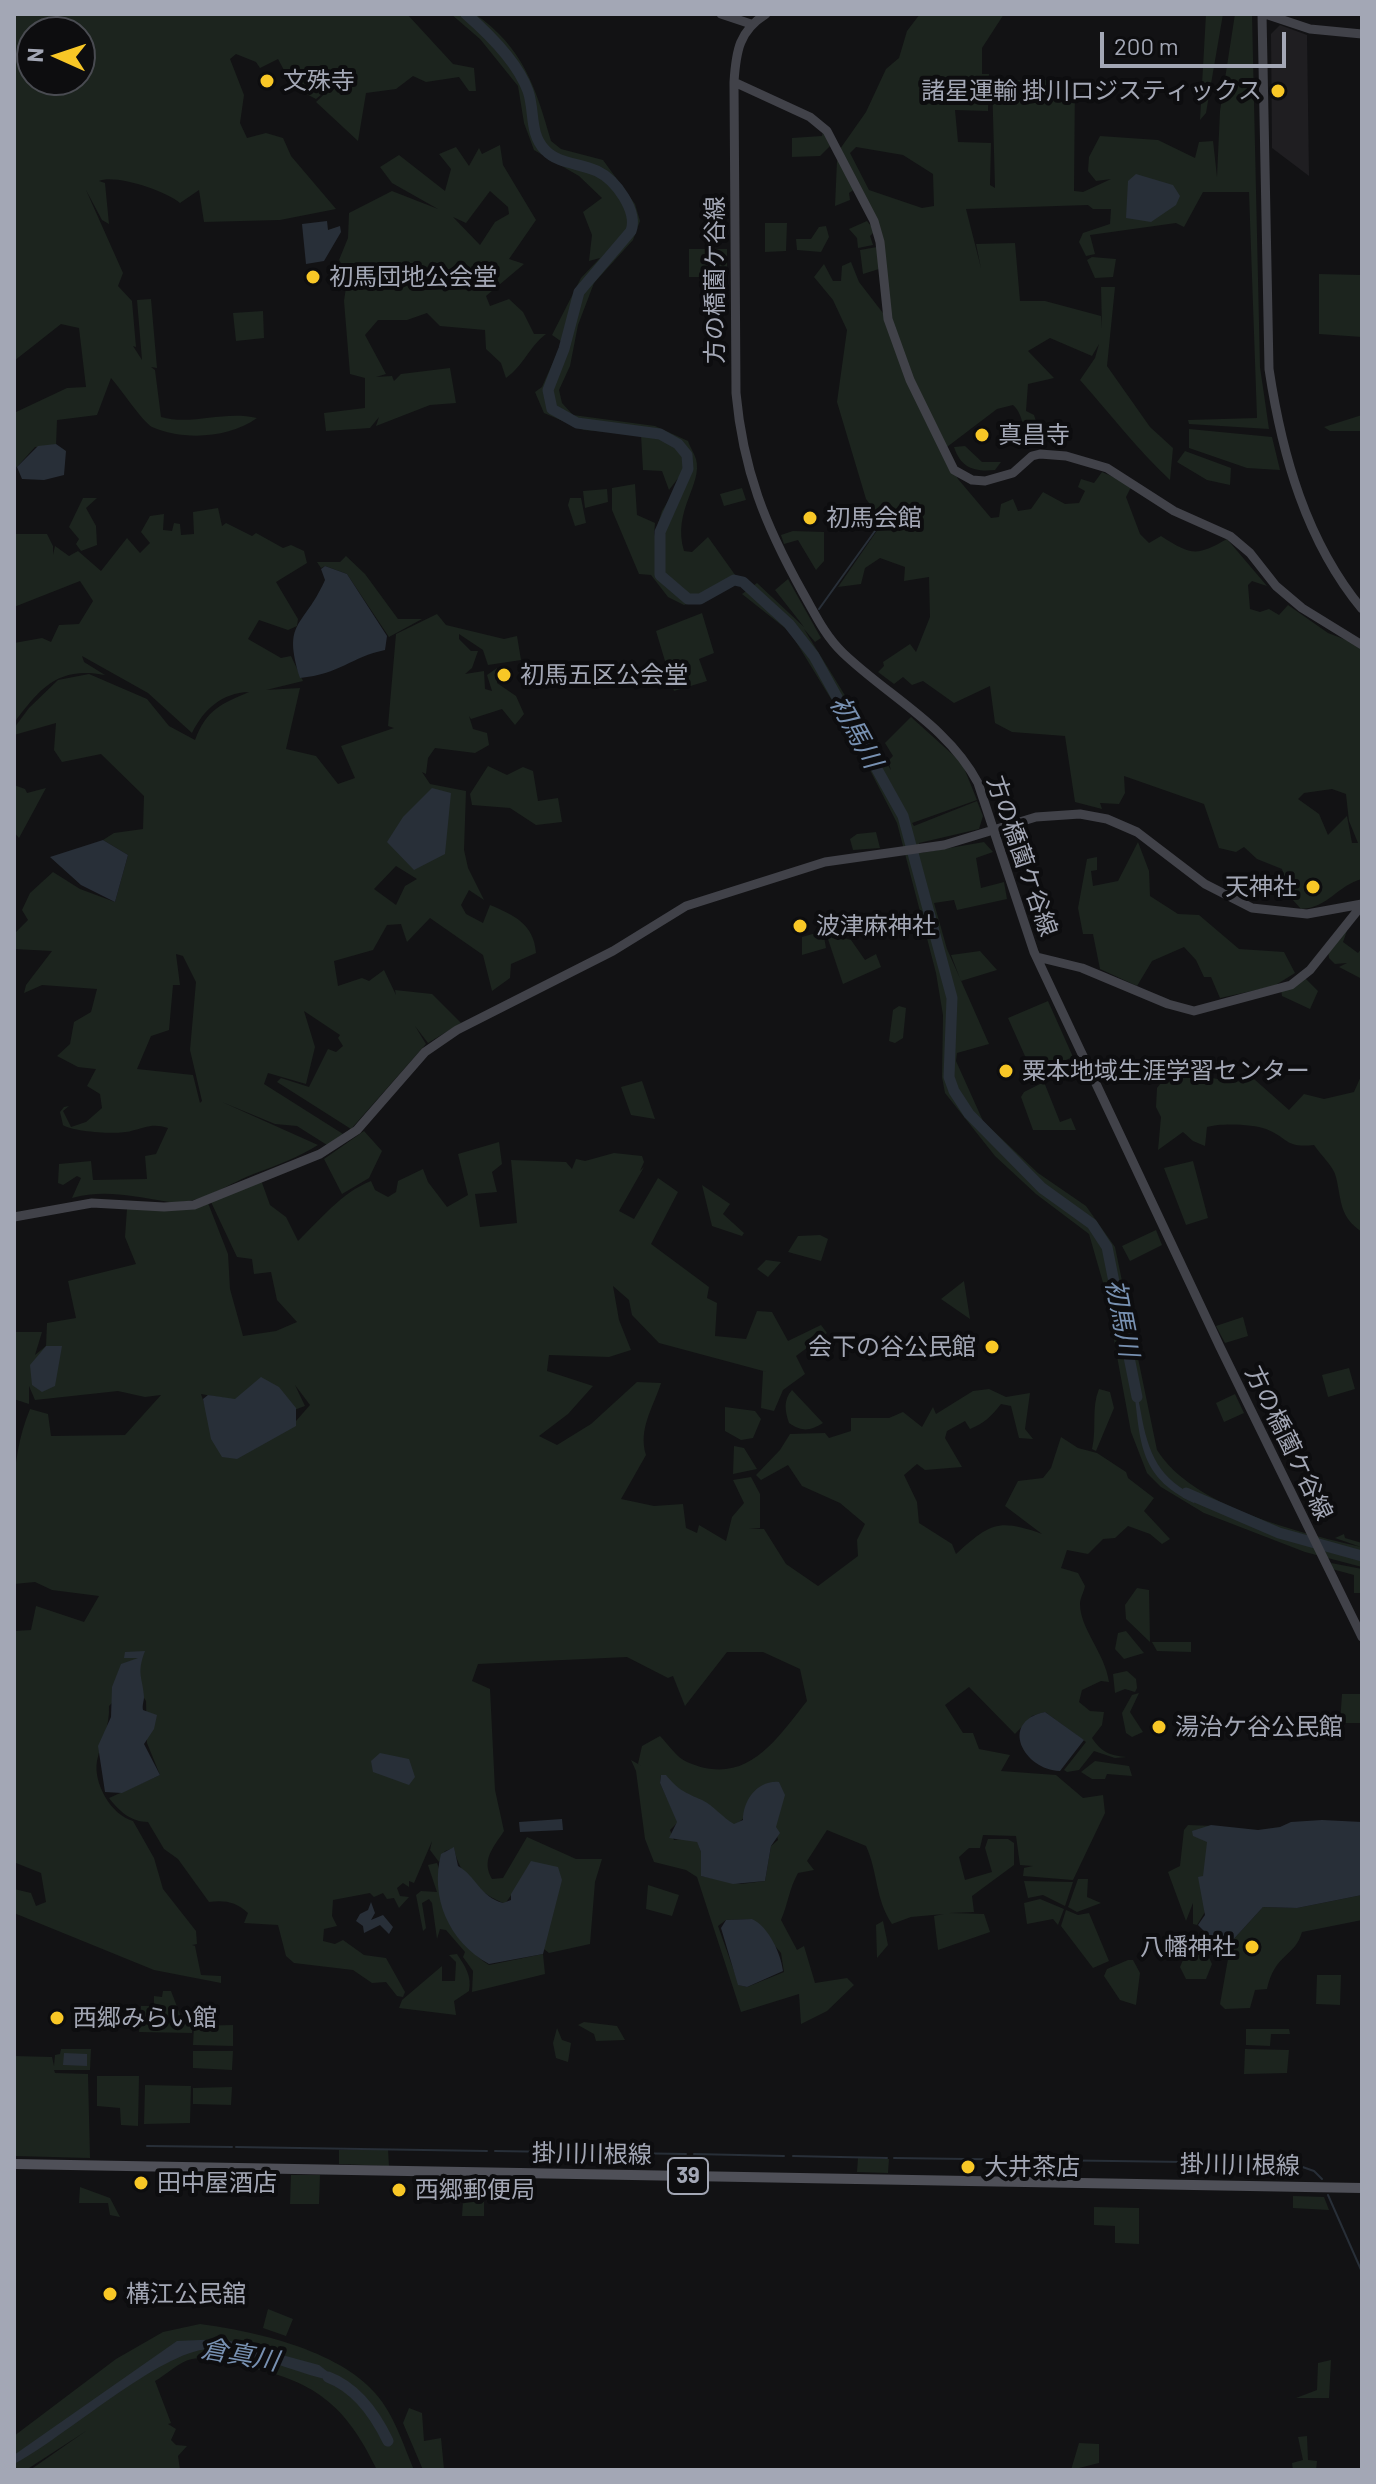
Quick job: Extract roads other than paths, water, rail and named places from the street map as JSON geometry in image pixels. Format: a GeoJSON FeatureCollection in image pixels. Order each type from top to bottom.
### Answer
{"type":"FeatureCollection","features":[{"type":"Feature","properties":{"kind":"main road","name":"掛川川根線"},"geometry":{"type":"LineString","coordinates":[[14,2164],[1362,2188]]}},
{"type":"Feature","properties":{"kind":"street"},"geometry":{"type":"LineString","coordinates":[[721,14],[751,24],[766,14]]}},
{"type":"Feature","properties":{"kind":"street"},"geometry":{"type":"LineString","coordinates":[[1362,34],[1310,29],[1264,14],[1269,369],[1275,406],[1287,462],[1308,519],[1328,559],[1362,609]]}},
{"type":"Feature","properties":{"kind":"street","name":"方の橋薗ケ谷線"},"geometry":{"type":"LineString","coordinates":[[751,24],[738,47],[734,82],[736,393],[739,430],[758,505],[828,637],[959,752],[978,783],[1037,957],[1320,1555],[1362,1637]]}},
{"type":"Feature","properties":{"kind":"street"},"geometry":{"type":"LineString","coordinates":[[734,82],[810,117],[827,131],[874,221],[880,242],[888,319],[910,380],[954,470],[972,480],[995,479],[1013,473],[1032,456],[1040,454],[1075,458],[1107,468],[1174,511],[1230,536],[1293,601],[1362,645]]}},
{"type":"Feature","properties":{"kind":"street"},"geometry":{"type":"LineString","coordinates":[[14,1217],[92,1203],[176,1207],[210,1201],[343,1140],[441,1039],[613,951],[686,906],[825,862],[944,845],[1048,815],[1091,816],[1137,832],[1205,884],[1252,908],[1307,914],[1362,904]]}},
{"type":"Feature","properties":{"kind":"street"},"geometry":{"type":"LineString","coordinates":[[1037,957],[1082,968],[1168,1004],[1194,1011],[1291,985],[1310,970],[1362,904]]}},
{"type":"Feature","properties":{"kind":"waterway","name":"初馬川"},"geometry":{"type":"LineString","coordinates":[[466,14],[493,40],[523,80],[530,99],[534,129],[545,150],[556,158],[604,175],[624,197],[631,214],[631,231],[579,292],[564,349],[548,390],[552,409],[577,423],[660,434],[678,444],[687,455],[688,469],[660,532],[660,575],[688,599],[700,599],[734,580],[743,582],[789,624],[814,656],[903,816],[952,998],[949,1077],[954,1091],[969,1114],[1042,1188],[1092,1224],[1107,1247],[1137,1397]]}},
{"type":"Feature","properties":{"kind":"waterway"},"geometry":{"type":"LineString","coordinates":[[819,609],[880,524]]}},
{"type":"Feature","properties":{"kind":"waterway","name":"初馬川"},"geometry":{"type":"LineString","coordinates":[[1186,1493],[1279,1533],[1362,1556]]}},
{"type":"Feature","properties":{"kind":"waterway"},"geometry":{"type":"LineString","coordinates":[[147,2146],[232,2147]]}},
{"type":"Feature","properties":{"kind":"waterway"},"geometry":{"type":"LineString","coordinates":[[236,2147],[487,2151]]}},
{"type":"Feature","properties":{"kind":"waterway"},"geometry":{"type":"LineString","coordinates":[[495,2151],[686,2154]]}},
{"type":"Feature","properties":{"kind":"waterway"},"geometry":{"type":"LineString","coordinates":[[694,2154],[784,2156]]}},
{"type":"Feature","properties":{"kind":"waterway"},"geometry":{"type":"LineString","coordinates":[[793,2156],[887,2158]]}},
{"type":"Feature","properties":{"kind":"waterway"},"geometry":{"type":"LineString","coordinates":[[894,2158],[1186,2162]]}},
{"type":"Feature","properties":{"kind":"waterway"},"geometry":{"type":"LineString","coordinates":[[1196,2162],[1286,2164]]}},
{"type":"Feature","properties":{"kind":"waterway"},"geometry":{"type":"LineString","coordinates":[[1294,2164],[1314,2171],[1322,2179]]}},
{"type":"Feature","properties":{"kind":"waterway"},"geometry":{"type":"LineString","coordinates":[[1328,2195],[1362,2272]]}},
{"type":"Feature","properties":{"kind":"waterway","name":"倉真川"},"geometry":{"type":"LineString","coordinates":[[328,2377],[348,2388],[364,2403],[388,2441]]}},
{"type":"Feature","properties":{"kind":"place","name":"文殊寺"},"geometry":{"type":"Point","coordinates":[267,81]}},
{"type":"Feature","properties":{"kind":"place","name":"諸星運輸 掛川ロジスティックス"},"geometry":{"type":"Point","coordinates":[1278,91]}},
{"type":"Feature","properties":{"kind":"place","name":"初馬団地公会堂"},"geometry":{"type":"Point","coordinates":[313,277]}},
{"type":"Feature","properties":{"kind":"place","name":"真昌寺"},"geometry":{"type":"Point","coordinates":[982,435]}},
{"type":"Feature","properties":{"kind":"place","name":"初馬会館"},"geometry":{"type":"Point","coordinates":[810,518]}},
{"type":"Feature","properties":{"kind":"place","name":"初馬五区公会堂"},"geometry":{"type":"Point","coordinates":[504,675]}},
{"type":"Feature","properties":{"kind":"place","name":"天神社"},"geometry":{"type":"Point","coordinates":[1313,887]}},
{"type":"Feature","properties":{"kind":"place","name":"波津麻神社"},"geometry":{"type":"Point","coordinates":[800,926]}},
{"type":"Feature","properties":{"kind":"place","name":"粟本地域生涯学習センター"},"geometry":{"type":"Point","coordinates":[1006,1071]}},
{"type":"Feature","properties":{"kind":"place","name":"会下の谷公民館"},"geometry":{"type":"Point","coordinates":[992,1347]}},
{"type":"Feature","properties":{"kind":"place","name":"湯治ケ谷公民館"},"geometry":{"type":"Point","coordinates":[1159,1727]}},
{"type":"Feature","properties":{"kind":"place","name":"八幡神社"},"geometry":{"type":"Point","coordinates":[1252,1947]}},
{"type":"Feature","properties":{"kind":"place","name":"西郷みらい館"},"geometry":{"type":"Point","coordinates":[57,2018]}},
{"type":"Feature","properties":{"kind":"place","name":"大井茶店"},"geometry":{"type":"Point","coordinates":[968,2167]}},
{"type":"Feature","properties":{"kind":"place","name":"田中屋酒店"},"geometry":{"type":"Point","coordinates":[141,2183]}},
{"type":"Feature","properties":{"kind":"place","name":"西郷郵便局"},"geometry":{"type":"Point","coordinates":[399,2190]}},
{"type":"Feature","properties":{"kind":"place","name":"構江公民舘"},"geometry":{"type":"Point","coordinates":[110,2294]}}]}
